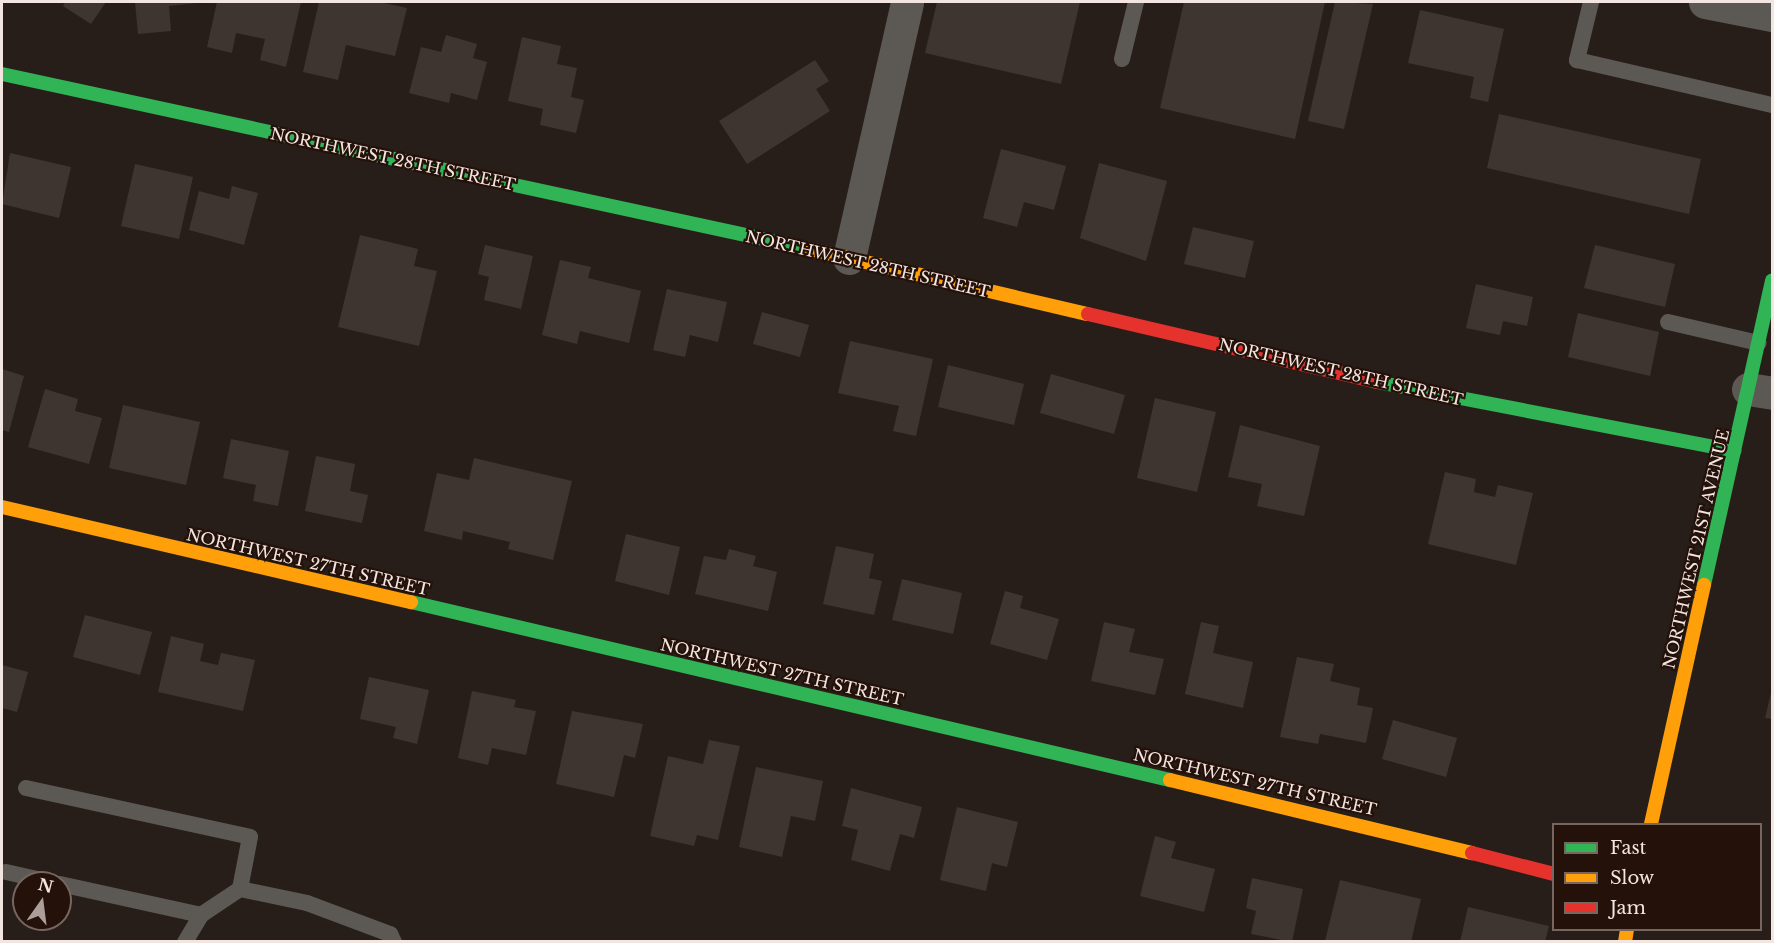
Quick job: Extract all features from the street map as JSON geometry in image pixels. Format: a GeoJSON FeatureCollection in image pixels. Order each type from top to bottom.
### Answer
{"type":"FeatureCollection","features":[{"type":"Feature","properties":{"kind":"street"},"geometry":{"type":"LineString","coordinates":[[849,258],[907,2]]}},
{"type":"Feature","properties":{"kind":"street"},"geometry":{"type":"LineString","coordinates":[[1715,2],[1773,15]]}},
{"type":"Feature","properties":{"kind":"street","name":"NORTHWEST 28TH STREET"},"geometry":{"type":"LineString","coordinates":[[2,74],[849,258],[1430,394],[1734,451]]}},
{"type":"Feature","properties":{"kind":"street","name":"NORTHWEST 21ST AVENUE"},"geometry":{"type":"LineString","coordinates":[[1651,823],[1734,451],[1760,391],[1759,343],[1773,280]]}},
{"type":"Feature","properties":{"kind":"street","name":"NORTHWEST 27TH STREET"},"geometry":{"type":"LineString","coordinates":[[2,507],[1377,828],[1552,873]]}},
{"type":"Feature","properties":{"kind":"lane"},"geometry":{"type":"LineString","coordinates":[[1122,59],[1136,2]]}},
{"type":"Feature","properties":{"kind":"lane"},"geometry":{"type":"LineString","coordinates":[[1591,2],[1577,60],[1773,105]]}},
{"type":"Feature","properties":{"kind":"lane"},"geometry":{"type":"LineString","coordinates":[[1668,322],[1759,343]]}},
{"type":"Feature","properties":{"kind":"lane"},"geometry":{"type":"LineString","coordinates":[[26,788],[250,837],[240,889]]}},
{"type":"Feature","properties":{"kind":"lane"},"geometry":{"type":"LineString","coordinates":[[6,872],[12,873]]}},
{"type":"Feature","properties":{"kind":"lane"},"geometry":{"type":"LineString","coordinates":[[72,887],[201,915]]}},
{"type":"Feature","properties":{"kind":"lane"},"geometry":{"type":"LineString","coordinates":[[185,942],[201,915],[240,889],[308,903],[390,934],[394,942]]}},
{"type":"Feature","properties":{"kind":"building"},"geometry":{"type":"Polygon","coordinates":[[[65,2],[106,2],[91,24],[63,6],[65,2]]]}},
{"type":"Feature","properties":{"kind":"building"},"geometry":{"type":"Polygon","coordinates":[[[135,2],[197,3],[169,6],[171,31],[138,34],[135,2]]]}},
{"type":"Feature","properties":{"kind":"building"},"geometry":{"type":"Polygon","coordinates":[[[217,2],[301,2],[286,67],[260,60],[265,39],[236,33],[232,53],[207,47],[217,2]]]}},
{"type":"Feature","properties":{"kind":"building"},"geometry":{"type":"Polygon","coordinates":[[[319,2],[379,2],[407,8],[395,56],[346,45],[338,80],[303,72],[319,2]]]}},
{"type":"Feature","properties":{"kind":"building"},"geometry":{"type":"Polygon","coordinates":[[[937,2],[1080,2],[1061,84],[925,53],[937,2]]]}},
{"type":"Feature","properties":{"kind":"building"},"geometry":{"type":"Polygon","coordinates":[[[1184,2],[1325,2],[1295,139],[1160,108],[1184,2]]]}},
{"type":"Feature","properties":{"kind":"building"},"geometry":{"type":"Polygon","coordinates":[[[1335,2],[1373,4],[1344,129],[1308,121],[1335,2]]]}},
{"type":"Feature","properties":{"kind":"building"},"geometry":{"type":"Polygon","coordinates":[[[1420,10],[1504,29],[1488,102],[1470,98],[1474,77],[1408,63],[1420,10]]]}},
{"type":"Feature","properties":{"kind":"building"},"geometry":{"type":"Polygon","coordinates":[[[446,35],[477,44],[473,58],[487,62],[477,100],[451,93],[449,103],[409,93],[421,47],[441,52],[446,35]]]}},
{"type":"Feature","properties":{"kind":"building"},"geometry":{"type":"Polygon","coordinates":[[[522,37],[561,46],[557,64],[577,68],[571,97],[584,100],[576,133],[540,125],[543,109],[508,101],[522,37]]]}},
{"type":"Feature","properties":{"kind":"building"},"geometry":{"type":"Polygon","coordinates":[[[815,60],[829,81],[816,89],[830,111],[747,164],[719,121],[815,60]]]}},
{"type":"Feature","properties":{"kind":"building"},"geometry":{"type":"Polygon","coordinates":[[[1499,114],[1701,159],[1689,214],[1487,168],[1499,114]]]}},
{"type":"Feature","properties":{"kind":"building"},"geometry":{"type":"Polygon","coordinates":[[[1001,149],[1066,166],[1054,210],[1024,202],[1017,227],[983,218],[1001,149]]]}},
{"type":"Feature","properties":{"kind":"building"},"geometry":{"type":"Polygon","coordinates":[[[10,153],[71,167],[59,218],[2,204],[10,153]]]}},
{"type":"Feature","properties":{"kind":"building"},"geometry":{"type":"Polygon","coordinates":[[[1099,163],[1167,181],[1146,261],[1080,238],[1099,163]]]}},
{"type":"Feature","properties":{"kind":"building"},"geometry":{"type":"Polygon","coordinates":[[[135,164],[193,177],[179,239],[121,226],[135,164]]]}},
{"type":"Feature","properties":{"kind":"building"},"geometry":{"type":"Polygon","coordinates":[[[232,186],[258,193],[244,245],[189,230],[199,191],[229,199],[232,186]]]}},
{"type":"Feature","properties":{"kind":"building"},"geometry":{"type":"Polygon","coordinates":[[[1193,227],[1254,241],[1245,278],[1184,264],[1193,227]]]}},
{"type":"Feature","properties":{"kind":"building"},"geometry":{"type":"Polygon","coordinates":[[[360,235],[418,249],[414,266],[437,271],[419,346],[338,327],[360,235]]]}},
{"type":"Feature","properties":{"kind":"building"},"geometry":{"type":"Polygon","coordinates":[[[485,245],[533,256],[521,309],[484,300],[489,277],[478,274],[485,245]]]}},
{"type":"Feature","properties":{"kind":"building"},"geometry":{"type":"Polygon","coordinates":[[[1595,245],[1675,264],[1665,307],[1584,288],[1595,245]]]}},
{"type":"Feature","properties":{"kind":"building"},"geometry":{"type":"Polygon","coordinates":[[[560,260],[591,267],[588,278],[641,291],[629,343],[580,331],[577,344],[542,335],[560,260]]]}},
{"type":"Feature","properties":{"kind":"building"},"geometry":{"type":"Polygon","coordinates":[[[1476,284],[1533,297],[1527,326],[1503,321],[1500,335],[1466,328],[1476,284]]]}},
{"type":"Feature","properties":{"kind":"building"},"geometry":{"type":"Polygon","coordinates":[[[667,289],[727,302],[718,342],[690,335],[685,357],[653,350],[667,289]]]}},
{"type":"Feature","properties":{"kind":"building"},"geometry":{"type":"Polygon","coordinates":[[[762,312],[809,325],[800,357],[753,344],[762,312]]]}},
{"type":"Feature","properties":{"kind":"building"},"geometry":{"type":"Polygon","coordinates":[[[1578,313],[1659,332],[1650,376],[1568,357],[1578,313]]]}},
{"type":"Feature","properties":{"kind":"building"},"geometry":{"type":"Polygon","coordinates":[[[850,341],[933,359],[916,436],[893,431],[899,406],[838,393],[850,341]]]}},
{"type":"Feature","properties":{"kind":"building"},"geometry":{"type":"Polygon","coordinates":[[[948,365],[1024,384],[1014,425],[938,407],[948,365]]]}},
{"type":"Feature","properties":{"kind":"building"},"geometry":{"type":"Polygon","coordinates":[[[2,369],[24,376],[9,432],[2,430],[2,369]]]}},
{"type":"Feature","properties":{"kind":"building"},"geometry":{"type":"Polygon","coordinates":[[[1051,374],[1125,395],[1114,434],[1040,413],[1051,374]]]}},
{"type":"Feature","properties":{"kind":"building"},"geometry":{"type":"Polygon","coordinates":[[[45,389],[78,399],[75,411],[102,418],[89,464],[28,447],[45,389]]]}},
{"type":"Feature","properties":{"kind":"building"},"geometry":{"type":"Polygon","coordinates":[[[1155,398],[1216,412],[1197,492],[1137,478],[1155,398]]]}},
{"type":"Feature","properties":{"kind":"building"},"geometry":{"type":"Polygon","coordinates":[[[123,405],[200,422],[186,485],[109,468],[123,405]]]}},
{"type":"Feature","properties":{"kind":"building"},"geometry":{"type":"Polygon","coordinates":[[[1240,425],[1320,446],[1304,516],[1257,506],[1262,484],[1228,477],[1240,425]]]}},
{"type":"Feature","properties":{"kind":"building"},"geometry":{"type":"Polygon","coordinates":[[[231,439],[289,451],[278,506],[253,501],[256,485],[223,478],[231,439]]]}},
{"type":"Feature","properties":{"kind":"building"},"geometry":{"type":"Polygon","coordinates":[[[316,456],[355,464],[350,491],[368,495],[362,523],[305,511],[316,456]]]}},
{"type":"Feature","properties":{"kind":"building"},"geometry":{"type":"Polygon","coordinates":[[[474,458],[572,481],[553,560],[508,549],[510,542],[463,531],[462,540],[424,531],[437,473],[469,480],[474,458]]]}},
{"type":"Feature","properties":{"kind":"building"},"geometry":{"type":"Polygon","coordinates":[[[1445,472],[1476,479],[1474,492],[1495,497],[1498,485],[1533,493],[1516,565],[1428,544],[1445,472]]]}},
{"type":"Feature","properties":{"kind":"building"},"geometry":{"type":"Polygon","coordinates":[[[626,534],[680,547],[669,595],[615,581],[626,534]]]}},
{"type":"Feature","properties":{"kind":"building"},"geometry":{"type":"Polygon","coordinates":[[[836,546],[874,554],[869,578],[882,581],[874,615],[823,604],[836,546]]]}},
{"type":"Feature","properties":{"kind":"building"},"geometry":{"type":"Polygon","coordinates":[[[729,549],[756,556],[753,566],[777,572],[768,611],[695,594],[704,556],[726,560],[729,549]]]}},
{"type":"Feature","properties":{"kind":"building"},"geometry":{"type":"Polygon","coordinates":[[[902,579],[962,593],[953,634],[892,620],[902,579]]]}},
{"type":"Feature","properties":{"kind":"building"},"geometry":{"type":"Polygon","coordinates":[[[1005,591],[1023,596],[1020,608],[1059,619],[1047,660],[990,644],[1005,591]]]}},
{"type":"Feature","properties":{"kind":"building"},"geometry":{"type":"Polygon","coordinates":[[[85,615],[152,632],[140,675],[73,657],[85,615]]]}},
{"type":"Feature","properties":{"kind":"building"},"geometry":{"type":"Polygon","coordinates":[[[1104,622],[1135,629],[1129,652],[1164,659],[1155,695],[1091,681],[1104,622]]]}},
{"type":"Feature","properties":{"kind":"building"},"geometry":{"type":"Polygon","coordinates":[[[1201,622],[1219,626],[1213,653],[1253,662],[1243,708],[1185,694],[1201,622]]]}},
{"type":"Feature","properties":{"kind":"building"},"geometry":{"type":"Polygon","coordinates":[[[171,636],[204,644],[200,661],[218,665],[221,653],[255,660],[243,711],[158,692],[171,636]]]}},
{"type":"Feature","properties":{"kind":"building"},"geometry":{"type":"Polygon","coordinates":[[[1297,657],[1334,664],[1330,681],[1360,688],[1357,705],[1373,708],[1366,743],[1320,734],[1318,744],[1280,737],[1297,657]]]}},
{"type":"Feature","properties":{"kind":"building"},"geometry":{"type":"Polygon","coordinates":[[[2,665],[28,672],[17,712],[2,708],[2,665]]]}},
{"type":"Feature","properties":{"kind":"building"},"geometry":{"type":"Polygon","coordinates":[[[369,677],[429,690],[417,744],[393,738],[396,727],[360,719],[369,677]]]}},
{"type":"Feature","properties":{"kind":"building"},"geometry":{"type":"Polygon","coordinates":[[[1772,689],[1772,719],[1765,718],[1772,689]]]}},
{"type":"Feature","properties":{"kind":"building"},"geometry":{"type":"Polygon","coordinates":[[[472,691],[516,700],[514,707],[536,711],[526,755],[492,748],[488,765],[458,758],[472,691]]]}},
{"type":"Feature","properties":{"kind":"building"},"geometry":{"type":"Polygon","coordinates":[[[572,711],[643,724],[635,758],[624,755],[614,797],[556,784],[572,711]]]}},
{"type":"Feature","properties":{"kind":"building"},"geometry":{"type":"Polygon","coordinates":[[[1393,720],[1457,738],[1446,777],[1382,759],[1393,720]]]}},
{"type":"Feature","properties":{"kind":"building"},"geometry":{"type":"Polygon","coordinates":[[[709,740],[740,746],[718,840],[697,835],[694,846],[650,836],[668,756],[703,764],[709,740]]]}},
{"type":"Feature","properties":{"kind":"building"},"geometry":{"type":"Polygon","coordinates":[[[756,767],[823,781],[815,821],[791,816],[782,857],[739,847],[756,767]]]}},
{"type":"Feature","properties":{"kind":"building"},"geometry":{"type":"Polygon","coordinates":[[[851,788],[922,807],[914,838],[900,834],[890,871],[851,860],[858,830],[842,826],[851,788]]]}},
{"type":"Feature","properties":{"kind":"building"},"geometry":{"type":"Polygon","coordinates":[[[957,807],[1018,822],[1007,867],[992,863],[986,891],[940,880],[957,807]]]}},
{"type":"Feature","properties":{"kind":"building"},"geometry":{"type":"Polygon","coordinates":[[[1155,836],[1176,842],[1171,858],[1215,869],[1204,912],[1140,896],[1155,836]]]}},
{"type":"Feature","properties":{"kind":"building"},"geometry":{"type":"Polygon","coordinates":[[[1252,878],[1303,889],[1292,942],[1251,934],[1256,911],[1246,908],[1252,878]]]}},
{"type":"Feature","properties":{"kind":"building"},"geometry":{"type":"Polygon","coordinates":[[[1340,880],[1421,899],[1411,942],[1325,941],[1340,880]]]}},
{"type":"Feature","properties":{"kind":"building"},"geometry":{"type":"Polygon","coordinates":[[[1468,907],[1549,926],[1545,942],[1460,942],[1468,907]]]}},
{"type":"Feature","properties":{"kind":"traffic: fast"},"geometry":{"type":"LineString","coordinates":[[2,74],[810,249]]}},
{"type":"Feature","properties":{"kind":"traffic: fast"},"geometry":{"type":"LineString","coordinates":[[1704,585],[1772,280]]}},
{"type":"Feature","properties":{"kind":"traffic: fast"},"geometry":{"type":"LineString","coordinates":[[1377,382],[1734,451]]}},
{"type":"Feature","properties":{"kind":"traffic: fast"},"geometry":{"type":"LineString","coordinates":[[411,602],[1170,780]]}},
{"type":"Feature","properties":{"kind":"traffic: slow"},"geometry":{"type":"LineString","coordinates":[[810,249],[1088,314]]}},
{"type":"Feature","properties":{"kind":"traffic: slow"},"geometry":{"type":"LineString","coordinates":[[2,507],[411,602]]}},
{"type":"Feature","properties":{"kind":"traffic: slow"},"geometry":{"type":"LineString","coordinates":[[1651,823],[1704,585]]}},
{"type":"Feature","properties":{"kind":"traffic: slow"},"geometry":{"type":"LineString","coordinates":[[1170,780],[1472,853]]}},
{"type":"Feature","properties":{"kind":"traffic: slow"},"geometry":{"type":"LineString","coordinates":[[1625,942],[1627,931]]}},
{"type":"Feature","properties":{"kind":"traffic: jam"},"geometry":{"type":"LineString","coordinates":[[1088,314],[1377,382]]}},
{"type":"Feature","properties":{"kind":"traffic: jam"},"geometry":{"type":"LineString","coordinates":[[1472,853],[1552,873]]}}]}
